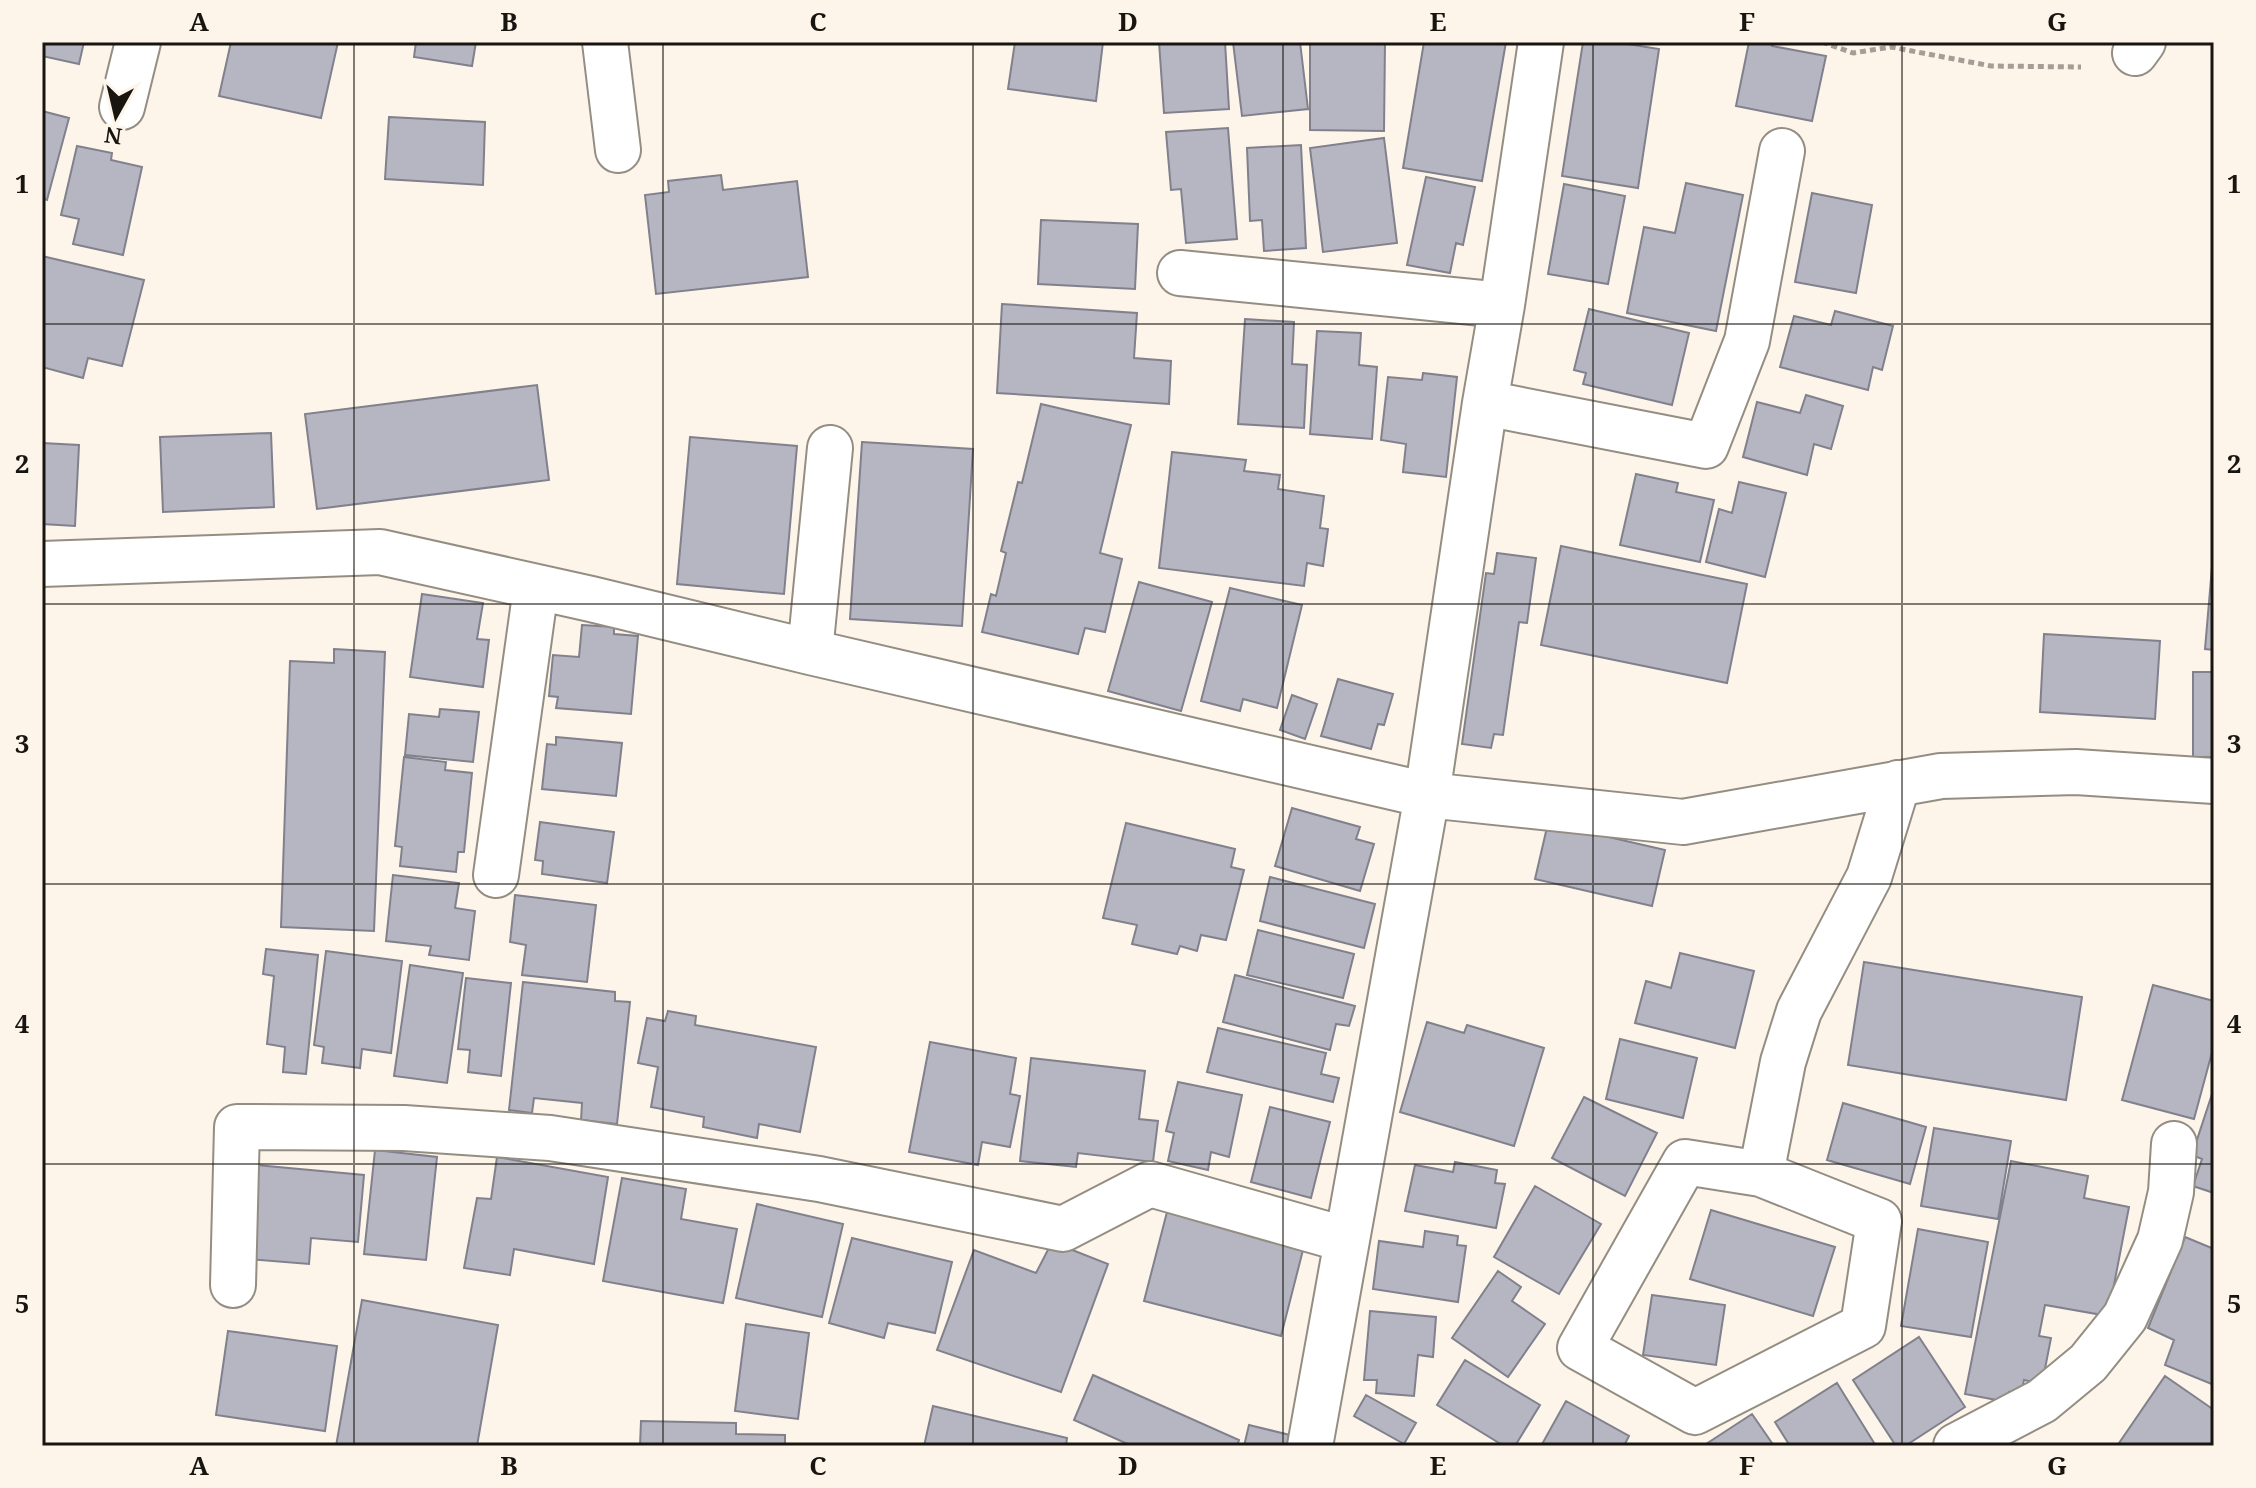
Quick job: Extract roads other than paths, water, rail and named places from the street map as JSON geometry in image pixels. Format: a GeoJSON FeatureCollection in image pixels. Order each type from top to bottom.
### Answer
{"type":"FeatureCollection","features":[{"type":"Feature","properties":{"kind":"street"},"geometry":{"type":"LineString","coordinates":[[122,107],[138,42]]}},
{"type":"Feature","properties":{"kind":"street"},"geometry":{"type":"LineString","coordinates":[[605,42],[618,150]]}},
{"type":"Feature","properties":{"kind":"street"},"geometry":{"type":"LineString","coordinates":[[1310,1446],[1427,795],[1541,42]]}},
{"type":"Feature","properties":{"kind":"street"},"geometry":{"type":"LineString","coordinates":[[1485,403],[1706,446],[1747,341],[1782,151]]}},
{"type":"Feature","properties":{"kind":"street"},"geometry":{"type":"LineString","coordinates":[[1180,273],[1502,305]]}},
{"type":"Feature","properties":{"kind":"street"},"geometry":{"type":"LineString","coordinates":[[810,652],[830,448]]}},
{"type":"Feature","properties":{"kind":"street"},"geometry":{"type":"LineString","coordinates":[[42,564],[380,552],[1427,795],[1683,822],[1941,776],[2076,772],[2214,781]]}},
{"type":"Feature","properties":{"kind":"street"},"geometry":{"type":"LineString","coordinates":[[496,875],[536,588]]}},
{"type":"Feature","properties":{"kind":"street"},"geometry":{"type":"LineString","coordinates":[[1761,1174],[1783,1062],[1799,1011],[1869,877],[1898,783]]}},
{"type":"Feature","properties":{"kind":"street"},"geometry":{"type":"LineString","coordinates":[[233,1285],[237,1127],[404,1128],[550,1138],[819,1179],[1063,1229],[1150,1184],[1347,1240]]}},
{"type":"Feature","properties":{"kind":"street"},"geometry":{"type":"LineString","coordinates":[[1956,1446],[2042,1401],[2088,1363],[2125,1317],[2160,1240],[2171,1192],[2174,1144]]}},
{"type":"Feature","properties":{"kind":"street"},"geometry":{"type":"LineString","coordinates":[[1685,1162],[1761,1174],[1879,1221],[1863,1326],[1695,1412],[1580,1348],[1685,1162]]}}]}
